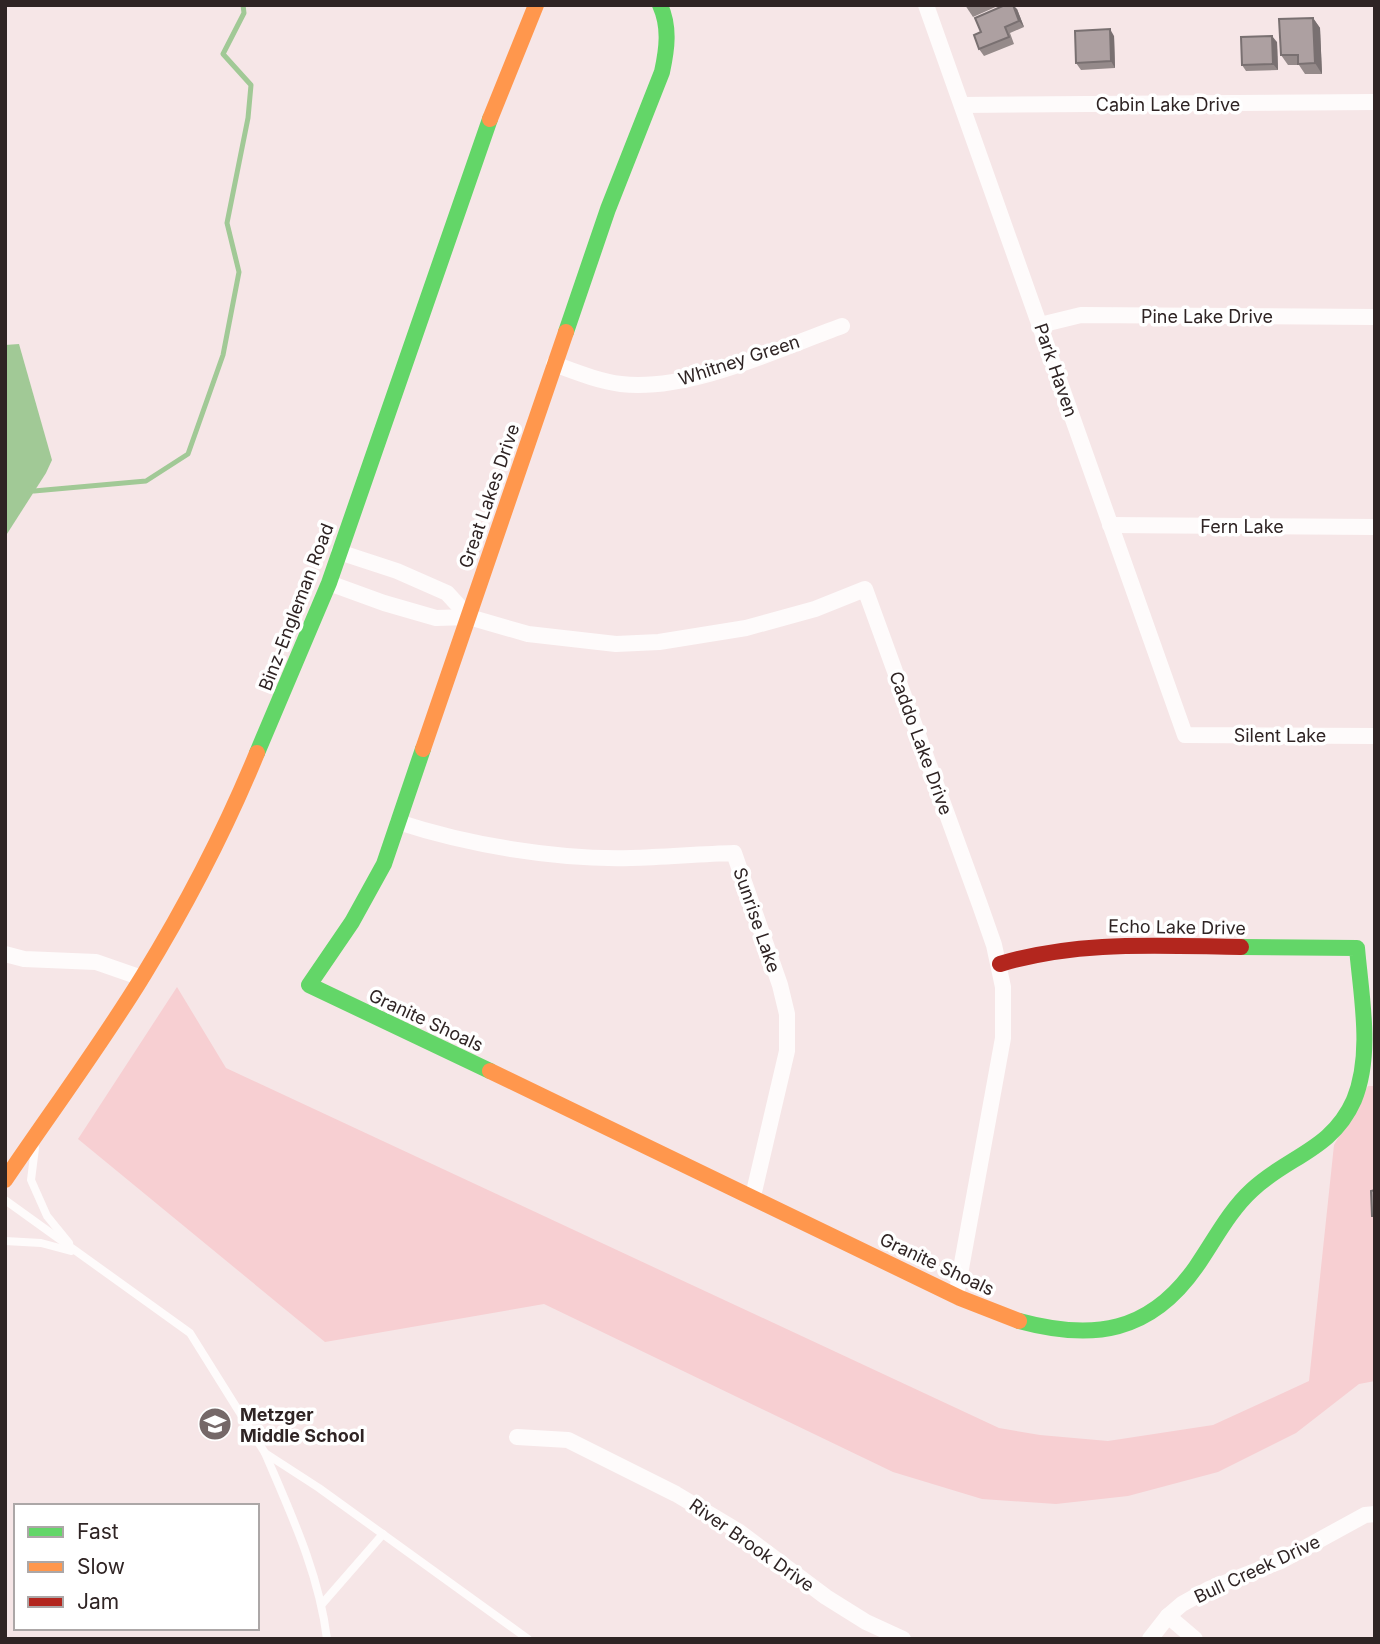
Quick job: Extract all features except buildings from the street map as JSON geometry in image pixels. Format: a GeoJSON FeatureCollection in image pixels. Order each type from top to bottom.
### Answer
{"type":"FeatureCollection","features":[{"type":"Feature","properties":{"kind":"street","name":"Binz-Engleman Road"},"geometry":{"type":"LineString","coordinates":[[5,1180],[142,978],[229,821],[329,583],[479,145],[536,5]]}},
{"type":"Feature","properties":{"kind":"street","name":"Great Lakes Drive"},"geometry":{"type":"LineString","coordinates":[[309,985],[384,864],[607,209],[662,72],[667,48],[666,18],[660,5]]}},
{"type":"Feature","properties":{"kind":"street","name":"Park Haven"},"geometry":{"type":"LineString","coordinates":[[926,5],[1185,735]]}},
{"type":"Feature","properties":{"kind":"street","name":"Cabin Lake Drive"},"geometry":{"type":"LineString","coordinates":[[962,105],[1375,102]]}},
{"type":"Feature","properties":{"kind":"street","name":"Pine Lake Drive"},"geometry":{"type":"LineString","coordinates":[[1040,325],[1081,315],[1375,317]]}},
{"type":"Feature","properties":{"kind":"street","name":"Whitney Green"},"geometry":{"type":"LineString","coordinates":[[554,365],[607,382],[664,384],[706,375],[842,326]]}},
{"type":"Feature","properties":{"kind":"street","name":"Fern Lake"},"geometry":{"type":"LineString","coordinates":[[1110,525],[1375,527]]}},
{"type":"Feature","properties":{"kind":"street","name":"Caddo Lake Drive"},"geometry":{"type":"LineString","coordinates":[[339,552],[405,592],[436,618],[469,617],[528,634],[616,644],[708,636],[780,620],[865,589],[981,905],[1003,987],[1003,1038],[956,1296]]}},
{"type":"Feature","properties":{"kind":"street","name":"Caddo Lake Drive"},"geometry":{"type":"LineString","coordinates":[[329,583],[405,592],[447,593],[469,617]]}},
{"type":"Feature","properties":{"kind":"street","name":"Silent Lake"},"geometry":{"type":"LineString","coordinates":[[1185,735],[1375,736]]}},
{"type":"Feature","properties":{"kind":"street","name":"Sunrise Lake"},"geometry":{"type":"LineString","coordinates":[[398,822],[434,834],[555,854],[630,858],[734,853],[780,985],[787,1014],[787,1051],[753,1196]]}},
{"type":"Feature","properties":{"kind":"street","name":"Echo Lake Drive"},"geometry":{"type":"LineString","coordinates":[[999,964],[1063,948],[1102,946],[1357,948]]}},
{"type":"Feature","properties":{"kind":"street","name":"Granite Shoals"},"geometry":{"type":"LineString","coordinates":[[309,985],[753,1196],[956,1296],[1011,1318],[1069,1331],[1120,1327],[1147,1316],[1180,1289],[1196,1270],[1229,1217],[1252,1189],[1329,1137],[1354,1102],[1368,1070],[1369,1044],[1357,948]]}},
{"type":"Feature","properties":{"kind":"street"},"geometry":{"type":"LineString","coordinates":[[5,954],[24,959],[96,962],[142,978]]}},
{"type":"Feature","properties":{"kind":"street","name":"River Brook Drive"},"geometry":{"type":"LineString","coordinates":[[517,1437],[568,1440],[676,1494],[738,1531],[826,1597],[866,1622],[903,1639]]}},
{"type":"Feature","properties":{"kind":"street","name":"Bull Creek Drive"},"geometry":{"type":"LineString","coordinates":[[1150,1639],[1168,1616],[1182,1604],[1209,1589],[1281,1561],[1365,1515],[1375,1514]]}},
{"type":"Feature","properties":{"kind":"street"},"geometry":{"type":"LineString","coordinates":[[1168,1616],[1195,1639]]}},
{"type":"Feature","properties":{"kind":"lane"},"geometry":{"type":"LineString","coordinates":[[37,1134],[31,1180],[47,1216],[78,1253]]}},
{"type":"Feature","properties":{"kind":"lane"},"geometry":{"type":"LineString","coordinates":[[5,1200],[190,1333],[265,1452],[303,1543],[322,1604],[327,1639]]}},
{"type":"Feature","properties":{"kind":"lane"},"geometry":{"type":"LineString","coordinates":[[5,1241],[41,1243],[78,1253]]}},
{"type":"Feature","properties":{"kind":"lane"},"geometry":{"type":"LineString","coordinates":[[265,1452],[527,1639]]}},
{"type":"Feature","properties":{"kind":"lane"},"geometry":{"type":"LineString","coordinates":[[322,1604],[383,1534]]}},
{"type":"Feature","properties":{"kind":"shaded area"},"geometry":{"type":"Polygon","coordinates":[[[19,344],[52,460],[5,537],[5,345],[19,344]]]}},
{"type":"Feature","properties":{"kind":"shaded area"},"geometry":{"type":"Polygon","coordinates":[[[177,987],[226,1068],[999,1428],[1108,1441],[1213,1425],[1309,1381],[1334,1145],[1368,1086],[1375,1086],[1375,1381],[1359,1384],[1296,1433],[1218,1472],[1128,1496],[1056,1504],[982,1499],[893,1472],[544,1304],[325,1342],[78,1139],[177,987]]]}},
{"type":"Feature","properties":{"kind":"waterway"},"geometry":{"type":"LineString","coordinates":[[30,488],[34,491],[146,481],[188,454],[223,355],[239,272],[227,223],[248,118],[251,85],[223,54],[244,13],[243,5]]}},
{"type":"Feature","properties":{"kind":"traffic: fast"},"geometry":{"type":"LineString","coordinates":[[566,332],[608,209],[662,72],[667,38],[660,5]]}},
{"type":"Feature","properties":{"kind":"traffic: fast"},"geometry":{"type":"LineString","coordinates":[[257,753],[329,583],[490,119]]}},
{"type":"Feature","properties":{"kind":"traffic: fast"},"geometry":{"type":"LineString","coordinates":[[423,749],[384,864],[352,922],[309,985],[490,1071]]}},
{"type":"Feature","properties":{"kind":"traffic: fast"},"geometry":{"type":"LineString","coordinates":[[1019,1321],[1071,1330],[1095,1330],[1118,1326],[1159,1306],[1196,1267],[1244,1198],[1266,1178],[1322,1141],[1345,1117],[1354,1100],[1363,1064],[1364,1025],[1357,948],[1241,947]]}},
{"type":"Feature","properties":{"kind":"traffic: slow"},"geometry":{"type":"LineString","coordinates":[[490,119],[536,5]]}},
{"type":"Feature","properties":{"kind":"traffic: slow"},"geometry":{"type":"LineString","coordinates":[[423,749],[566,332]]}},
{"type":"Feature","properties":{"kind":"traffic: slow"},"geometry":{"type":"LineString","coordinates":[[5,1180],[110,1028],[159,949],[218,839],[257,753]]}},
{"type":"Feature","properties":{"kind":"traffic: slow"},"geometry":{"type":"LineString","coordinates":[[490,1071],[960,1298],[1019,1321]]}},
{"type":"Feature","properties":{"kind":"traffic: jam"},"geometry":{"type":"LineString","coordinates":[[1000,964],[1030,956],[1090,948],[1241,947]]}},
{"type":"Feature","properties":{"kind":"place","name":"Metzger Middle School"},"geometry":{"type":"Point","coordinates":[215,1424]}}]}
